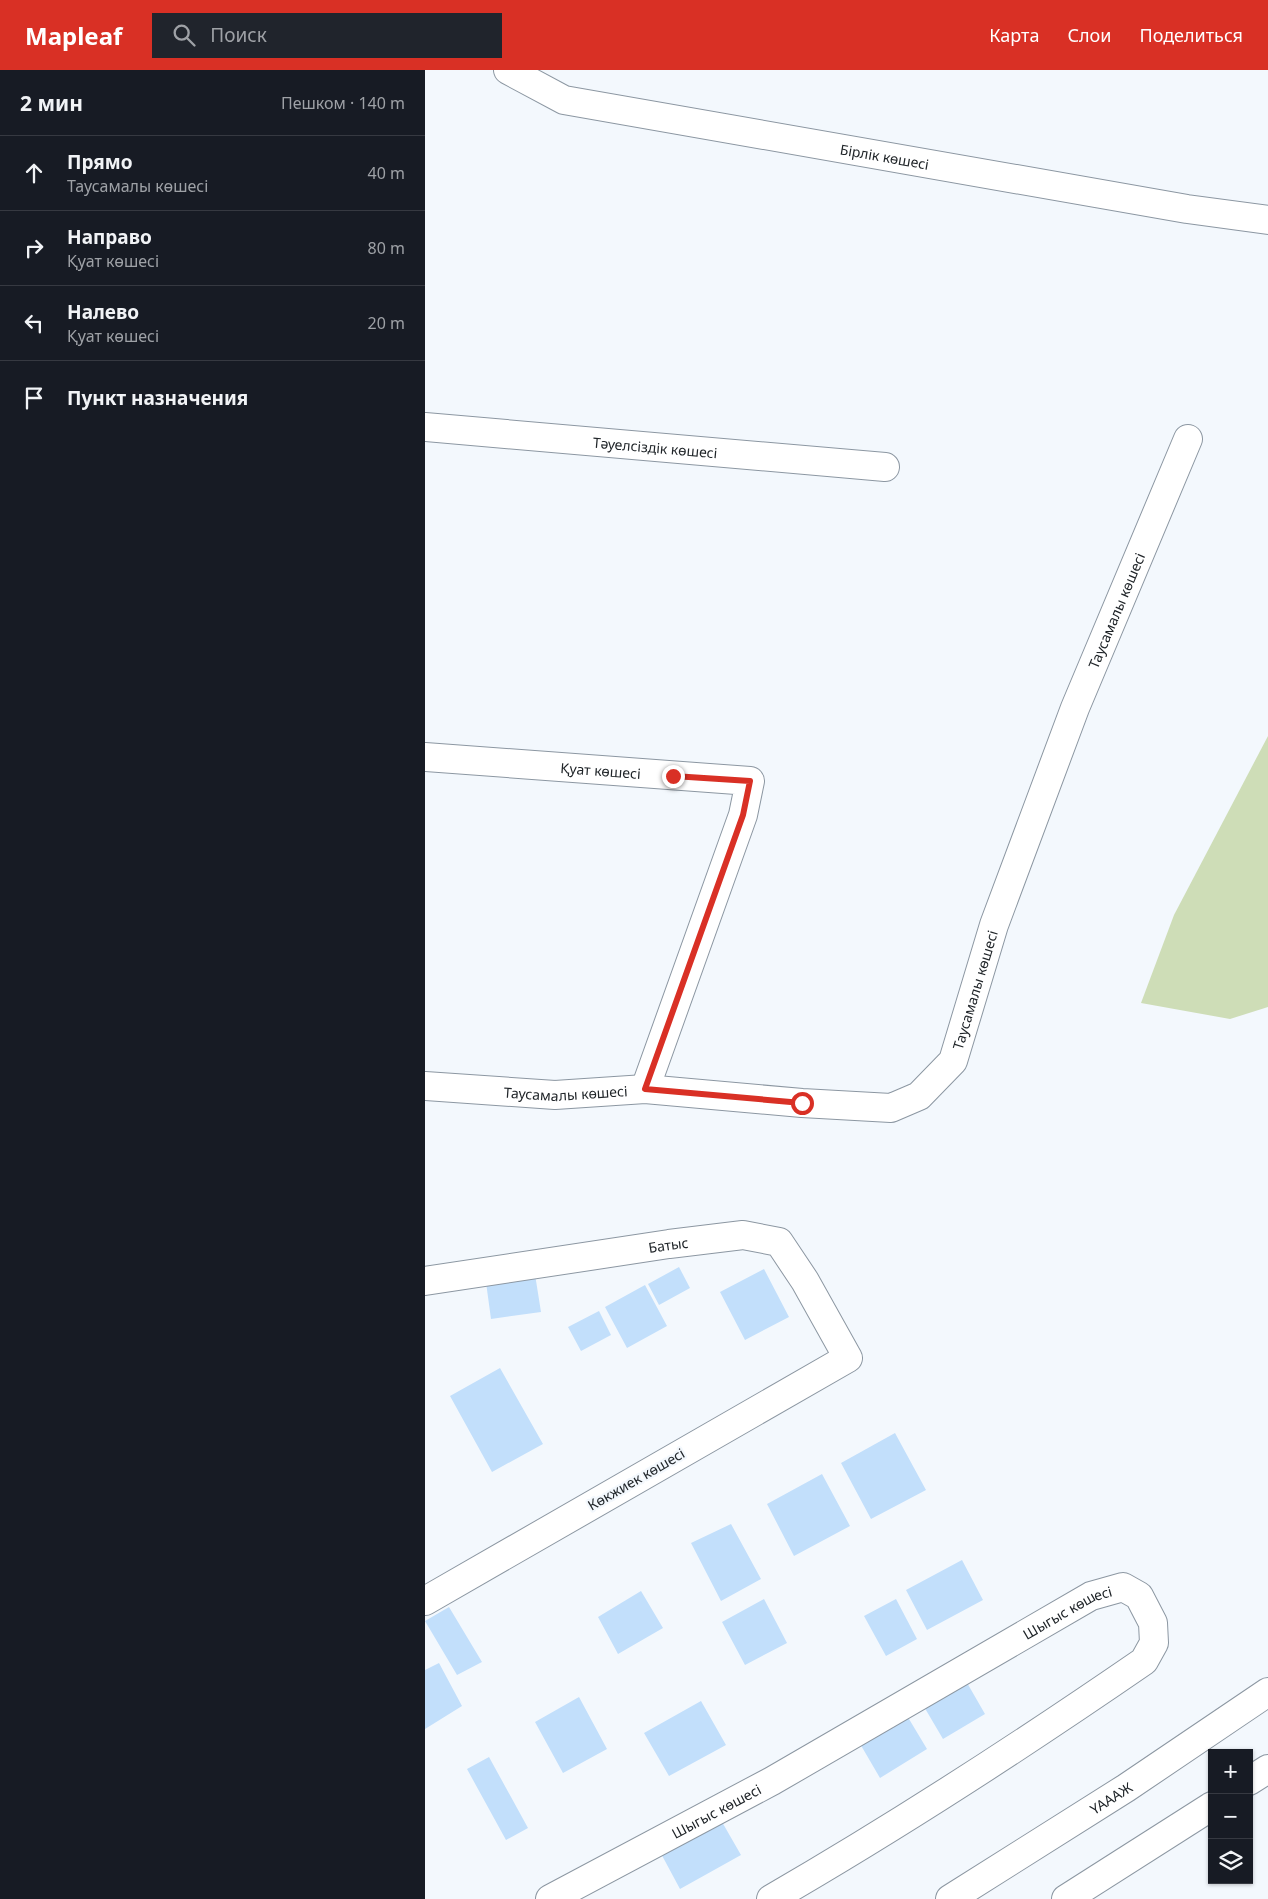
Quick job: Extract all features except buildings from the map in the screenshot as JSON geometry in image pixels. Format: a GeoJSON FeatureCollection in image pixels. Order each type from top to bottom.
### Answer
{"type":"FeatureCollection","features":[{"type":"Feature","properties":{"kind":"main road","name":"Бірлік көшесі"},"geometry":{"type":"LineString","coordinates":[[508,70],[564,100],[1187,209],[1268,220]]}},
{"type":"Feature","properties":{"kind":"main road","name":"Тәуелсіздік көшесі"},"geometry":{"type":"LineString","coordinates":[[425,427],[885,467]]}},
{"type":"Feature","properties":{"kind":"main road","name":"Таусамалы көшесі"},"geometry":{"type":"LineString","coordinates":[[425,1086],[555,1095],[645,1089],[802,1103],[891,1108],[919,1096],[953,1061],[997,916],[1075,708],[1187,439]]}},
{"type":"Feature","properties":{"kind":"main road","name":"Қуат көшесі"},"geometry":{"type":"LineString","coordinates":[[425,758],[750,781],[743,815],[645,1089]]}},
{"type":"Feature","properties":{"kind":"main road","name":"Батыс"},"geometry":{"type":"LineString","coordinates":[[425,1281],[669,1244],[743,1235],[779,1242],[805,1281],[848,1358]]}},
{"type":"Feature","properties":{"kind":"main road","name":"Көкжиек көшесі"},"geometry":{"type":"LineString","coordinates":[[425,1600],[848,1358]]}},
{"type":"Feature","properties":{"kind":"main road","name":"Шыгыс көшесі"},"geometry":{"type":"LineString","coordinates":[[550,1899],[772,1781],[1091,1596],[1123,1587],[1139,1596],[1153,1623],[1154,1643],[1144,1661],[1024,1744],[884,1834],[771,1899]]}},
{"type":"Feature","properties":{"kind":"main road","name":"ҮАААЖ"},"geometry":{"type":"LineString","coordinates":[[950,1899],[1126,1788],[1268,1692]]}},
{"type":"Feature","properties":{"kind":"main road"},"geometry":{"type":"LineString","coordinates":[[1253,1778],[1268,1768]]}},
{"type":"Feature","properties":{"kind":"main road"},"geometry":{"type":"LineString","coordinates":[[1066,1899],[1208,1809]]}},
{"type":"Feature","properties":{"kind":"green space"},"geometry":{"type":"Polygon","coordinates":[[[1268,736],[1268,1007],[1230,1019],[1141,1003],[1174,915],[1268,736]]]}},
{"type":"Feature","properties":{"kind":"route"},"geometry":{"type":"LineString","coordinates":[[673,776],[750,781],[743,815],[645,1089],[802,1103]]}}]}
